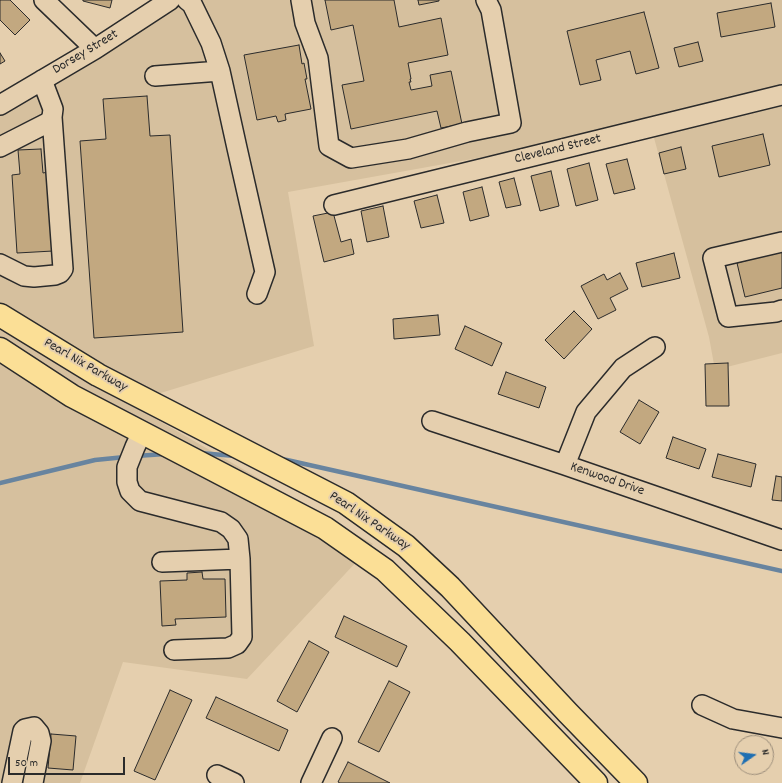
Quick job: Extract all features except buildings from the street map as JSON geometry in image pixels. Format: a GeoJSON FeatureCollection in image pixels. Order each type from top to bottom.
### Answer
{"type":"FeatureCollection","features":[{"type":"Feature","properties":{"kind":"main road","name":"Pearl Nix Parkway"},"geometry":{"type":"LineString","coordinates":[[0,315],[98,375],[346,503],[406,546],[450,587],[636,783]]}},
{"type":"Feature","properties":{"kind":"main road"},"geometry":{"type":"LineString","coordinates":[[0,349],[72,396],[325,528],[385,570],[460,642],[596,783]]}},
{"type":"Feature","properties":{"kind":"street"},"geometry":{"type":"LineString","coordinates":[[44,0],[95,49]]}},
{"type":"Feature","properties":{"kind":"street","name":"Dorsey Street"},"geometry":{"type":"LineString","coordinates":[[0,105],[95,49],[170,0]]}},
{"type":"Feature","properties":{"kind":"street"},"geometry":{"type":"LineString","coordinates":[[187,0],[192,4],[211,43],[220,71],[265,272],[257,294]]}},
{"type":"Feature","properties":{"kind":"street"},"geometry":{"type":"LineString","coordinates":[[301,0],[305,23],[318,58],[329,146],[351,158],[408,149],[468,132],[511,123],[491,10],[486,0]]}},
{"type":"Feature","properties":{"kind":"street"},"geometry":{"type":"LineString","coordinates":[[156,76],[220,71]]}},
{"type":"Feature","properties":{"kind":"street"},"geometry":{"type":"LineString","coordinates":[[0,264],[24,276],[34,277],[55,275],[60,273],[63,269],[52,117],[53,109],[42,80]]}},
{"type":"Feature","properties":{"kind":"street","name":"Cleveland Street"},"geometry":{"type":"LineString","coordinates":[[334,205],[782,95]]}},
{"type":"Feature","properties":{"kind":"street"},"geometry":{"type":"LineString","coordinates":[[0,147],[49,122],[52,117]]}},
{"type":"Feature","properties":{"kind":"street"},"geometry":{"type":"LineString","coordinates":[[782,242],[713,258],[728,317],[776,312],[782,310]]}},
{"type":"Feature","properties":{"kind":"street"},"geometry":{"type":"LineString","coordinates":[[564,465],[586,412],[623,368],[655,347]]}},
{"type":"Feature","properties":{"kind":"street","name":"Kenwood Drive"},"geometry":{"type":"LineString","coordinates":[[432,421],[782,540]]}},
{"type":"Feature","properties":{"kind":"street"},"geometry":{"type":"LineString","coordinates":[[142,432],[127,467],[127,482],[130,491],[140,501],[222,522],[231,529],[238,539],[242,637],[237,644],[228,648],[174,650]]}},
{"type":"Feature","properties":{"kind":"street"},"geometry":{"type":"LineString","coordinates":[[162,562],[240,559]]}},
{"type":"Feature","properties":{"kind":"street"},"geometry":{"type":"LineString","coordinates":[[702,706],[733,719],[782,728]]}},
{"type":"Feature","properties":{"kind":"street"},"geometry":{"type":"LineString","coordinates":[[12,783],[23,731],[34,727],[39,733],[41,741],[33,783]]}},
{"type":"Feature","properties":{"kind":"street"},"geometry":{"type":"LineString","coordinates":[[311,783],[332,738]]}},
{"type":"Feature","properties":{"kind":"street"},"geometry":{"type":"LineString","coordinates":[[217,775],[234,783]]}},
{"type":"Feature","properties":{"kind":"shaded area"},"geometry":{"type":"Polygon","coordinates":[[[169,0],[782,0],[782,353],[715,370],[709,337],[651,127],[288,192],[314,346],[128,403],[373,544],[247,679],[123,662],[80,783],[0,783],[0,97],[169,0]]]}},
{"type":"Feature","properties":{"kind":"waterway"},"geometry":{"type":"LineString","coordinates":[[200,453],[235,456]]}},
{"type":"Feature","properties":{"kind":"waterway"},"geometry":{"type":"LineString","coordinates":[[136,456],[165,454]]}},
{"type":"Feature","properties":{"kind":"waterway"},"geometry":{"type":"LineString","coordinates":[[0,483],[95,460],[125,457]]}},
{"type":"Feature","properties":{"kind":"waterway"},"geometry":{"type":"LineString","coordinates":[[280,459],[782,571]]}}]}
